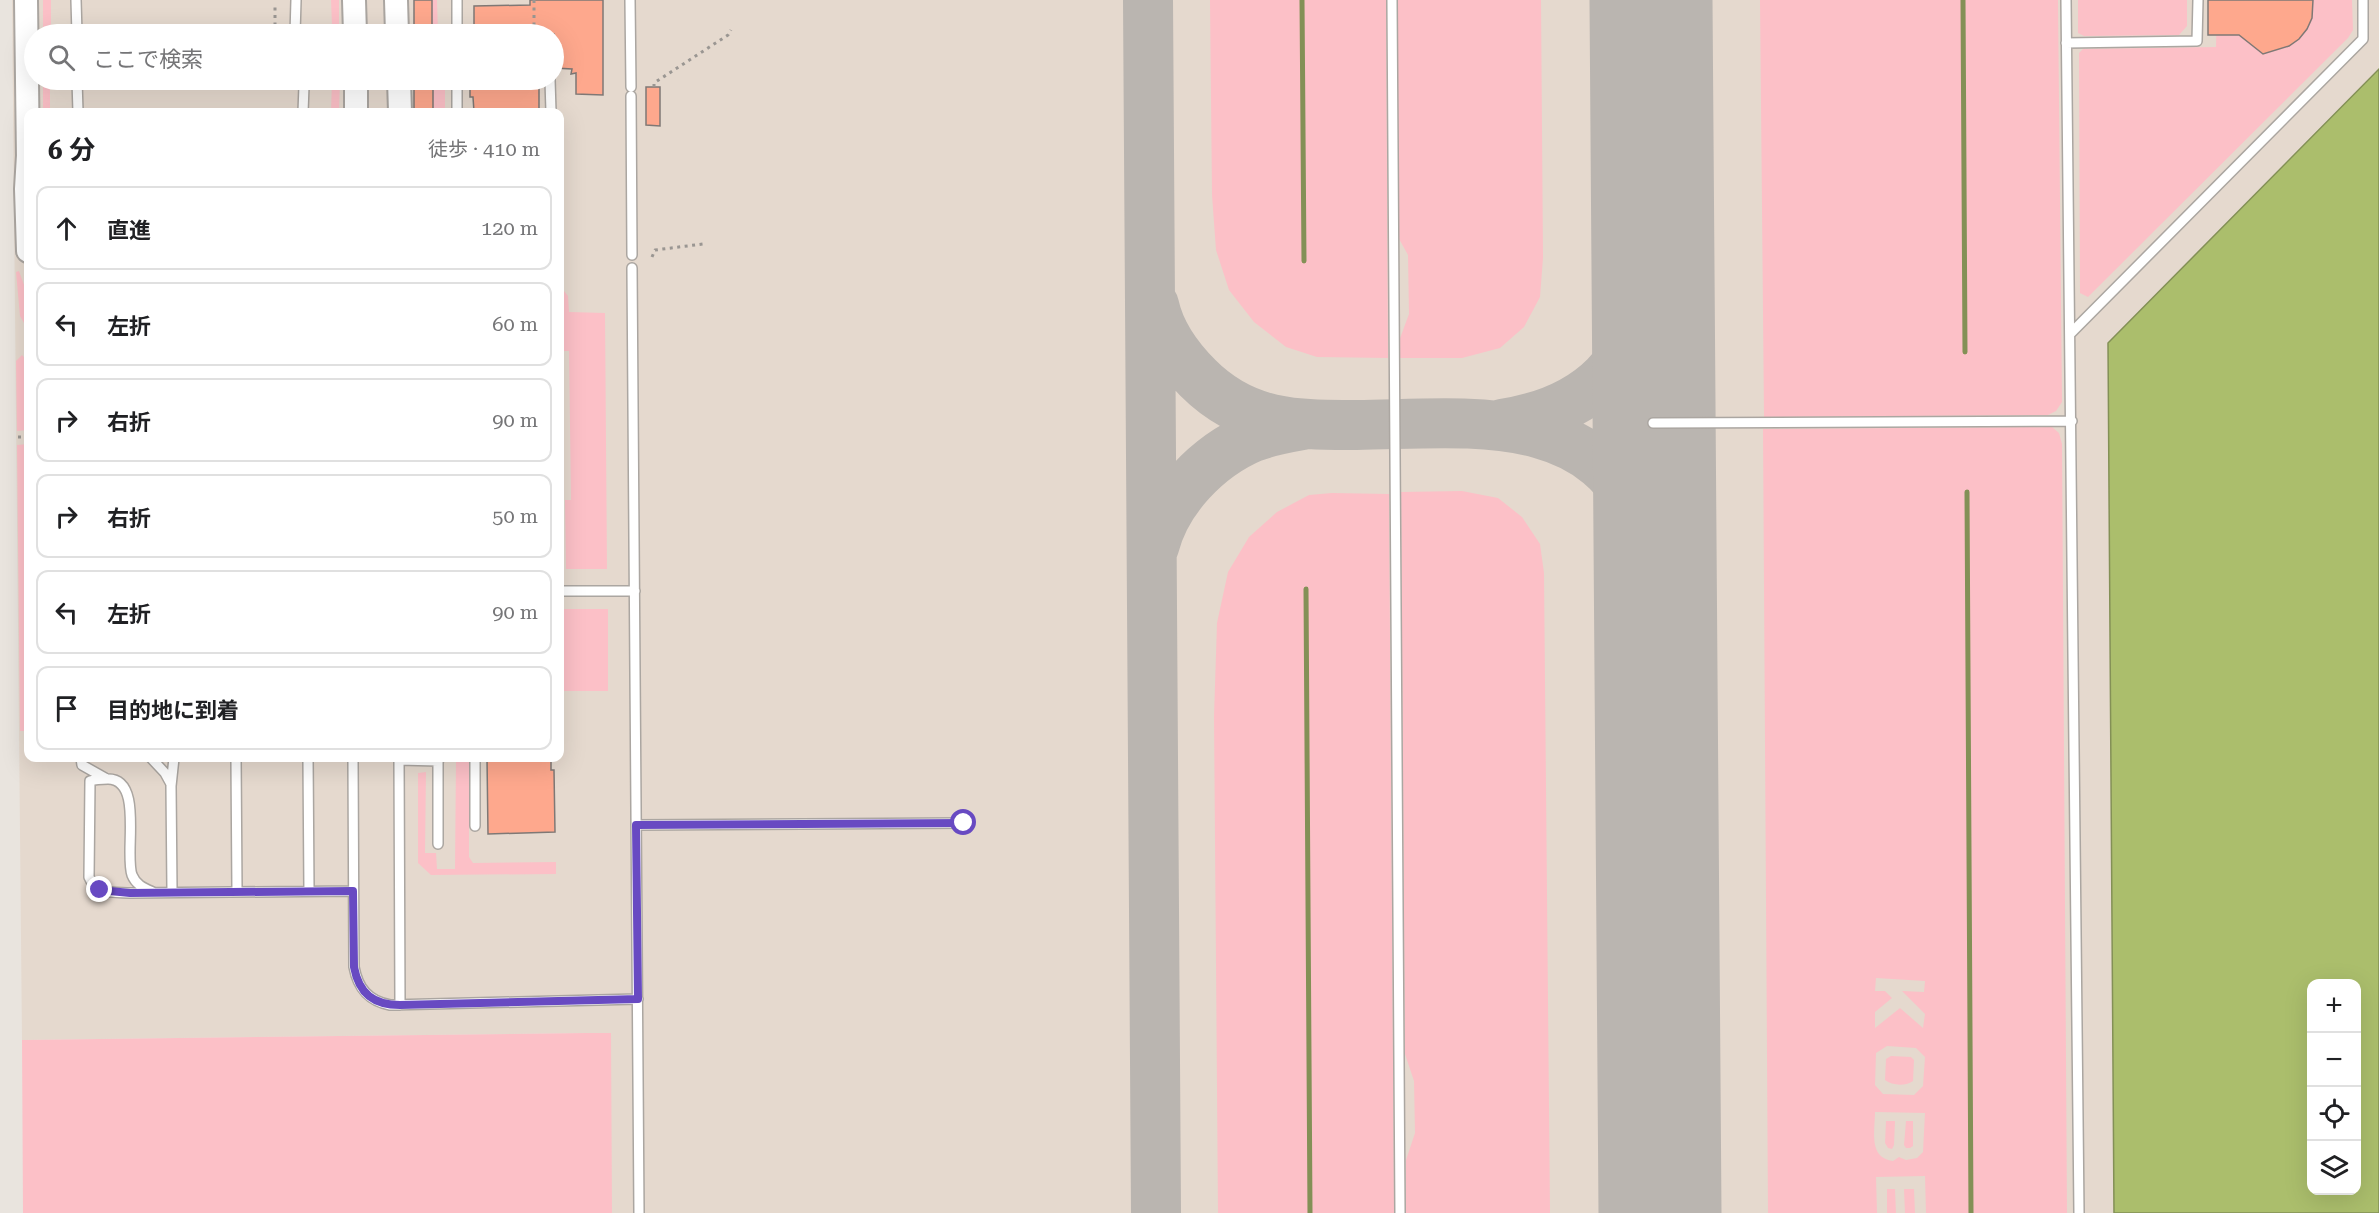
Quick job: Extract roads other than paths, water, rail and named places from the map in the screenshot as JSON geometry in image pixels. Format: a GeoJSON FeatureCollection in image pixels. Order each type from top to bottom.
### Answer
{"type":"FeatureCollection","features":[{"type":"Feature","properties":{"kind":"street"},"geometry":{"type":"LineString","coordinates":[[354,0],[355,24]]}},
{"type":"Feature","properties":{"kind":"street"},"geometry":{"type":"LineString","coordinates":[[396,0],[397,24]]}},
{"type":"Feature","properties":{"kind":"street"},"geometry":{"type":"LineString","coordinates":[[30,24],[31,6]]}},
{"type":"Feature","properties":{"kind":"street"},"geometry":{"type":"LineString","coordinates":[[27,90],[28,108]]}},
{"type":"Feature","properties":{"kind":"street"},"geometry":{"type":"LineString","coordinates":[[356,90],[356,108]]}},
{"type":"Feature","properties":{"kind":"street"},"geometry":{"type":"LineString","coordinates":[[399,90],[400,108]]}},
{"type":"Feature","properties":{"kind":"lane"},"geometry":{"type":"LineString","coordinates":[[76,0],[77,24]]}},
{"type":"Feature","properties":{"kind":"lane"},"geometry":{"type":"LineString","coordinates":[[295,24],[296,0]]}},
{"type":"Feature","properties":{"kind":"lane"},"geometry":{"type":"LineString","coordinates":[[457,0],[457,24]]}},
{"type":"Feature","properties":{"kind":"lane"},"geometry":{"type":"LineString","coordinates":[[630,0],[632,255]]}},
{"type":"Feature","properties":{"kind":"lane"},"geometry":{"type":"LineString","coordinates":[[1392,0],[1400,1213]]}},
{"type":"Feature","properties":{"kind":"lane"},"geometry":{"type":"LineString","coordinates":[[2066,0],[2079,1213]]}},
{"type":"Feature","properties":{"kind":"lane"},"geometry":{"type":"LineString","coordinates":[[2066,43],[2197,40],[2198,0]]}},
{"type":"Feature","properties":{"kind":"lane"},"geometry":{"type":"LineString","coordinates":[[2071,333],[2363,39],[2363,0]]}},
{"type":"Feature","properties":{"kind":"lane"},"geometry":{"type":"LineString","coordinates":[[77,90],[78,108]]}},
{"type":"Feature","properties":{"kind":"lane"},"geometry":{"type":"LineString","coordinates":[[303,108],[304,90]]}},
{"type":"Feature","properties":{"kind":"lane"},"geometry":{"type":"LineString","coordinates":[[457,90],[457,108]]}},
{"type":"Feature","properties":{"kind":"lane"},"geometry":{"type":"LineString","coordinates":[[550,90],[551,108]]}},
{"type":"Feature","properties":{"kind":"lane"},"geometry":{"type":"LineString","coordinates":[[632,268],[639,1213]]}},
{"type":"Feature","properties":{"kind":"lane"},"geometry":{"type":"LineString","coordinates":[[1653,423],[2072,421]]}},
{"type":"Feature","properties":{"kind":"lane"},"geometry":{"type":"LineString","coordinates":[[564,591],[635,591]]}},
{"type":"Feature","properties":{"kind":"lane"},"geometry":{"type":"LineString","coordinates":[[82,762],[82,765],[106,779]]}},
{"type":"Feature","properties":{"kind":"lane"},"geometry":{"type":"LineString","coordinates":[[154,762],[168,778],[171,786]]}},
{"type":"Feature","properties":{"kind":"lane"},"geometry":{"type":"LineString","coordinates":[[172,891],[171,786],[174,762]]}},
{"type":"Feature","properties":{"kind":"lane"},"geometry":{"type":"LineString","coordinates":[[236,762],[237,891]]}},
{"type":"Feature","properties":{"kind":"lane"},"geometry":{"type":"LineString","coordinates":[[308,762],[309,891]]}},
{"type":"Feature","properties":{"kind":"lane"},"geometry":{"type":"LineString","coordinates":[[353,762],[354,967],[356,980],[372,999],[379,1003],[400,1005],[638,999]]}},
{"type":"Feature","properties":{"kind":"lane"},"geometry":{"type":"LineString","coordinates":[[399,762],[400,1005]]}},
{"type":"Feature","properties":{"kind":"lane"},"geometry":{"type":"LineString","coordinates":[[438,843],[439,762]]}},
{"type":"Feature","properties":{"kind":"lane"},"geometry":{"type":"LineString","coordinates":[[475,762],[475,826]]}},
{"type":"Feature","properties":{"kind":"lane"},"geometry":{"type":"LineString","coordinates":[[153,892],[142,887],[132,876],[128,794],[120,781],[93,779],[88,785],[89,872],[91,882],[100,890],[106,892],[153,892],[172,891],[353,891]]}},
{"type":"Feature","properties":{"kind":"lane"},"geometry":{"type":"LineString","coordinates":[[636,825],[964,823]]}},
{"type":"Feature","properties":{"kind":"waterway"},"geometry":{"type":"LineString","coordinates":[[1302,0],[1304,261]]}},
{"type":"Feature","properties":{"kind":"waterway"},"geometry":{"type":"LineString","coordinates":[[1963,0],[1965,352]]}},
{"type":"Feature","properties":{"kind":"waterway"},"geometry":{"type":"LineString","coordinates":[[1967,492],[1971,1213]]}},
{"type":"Feature","properties":{"kind":"waterway"},"geometry":{"type":"LineString","coordinates":[[1306,589],[1310,1213]]}}]}
